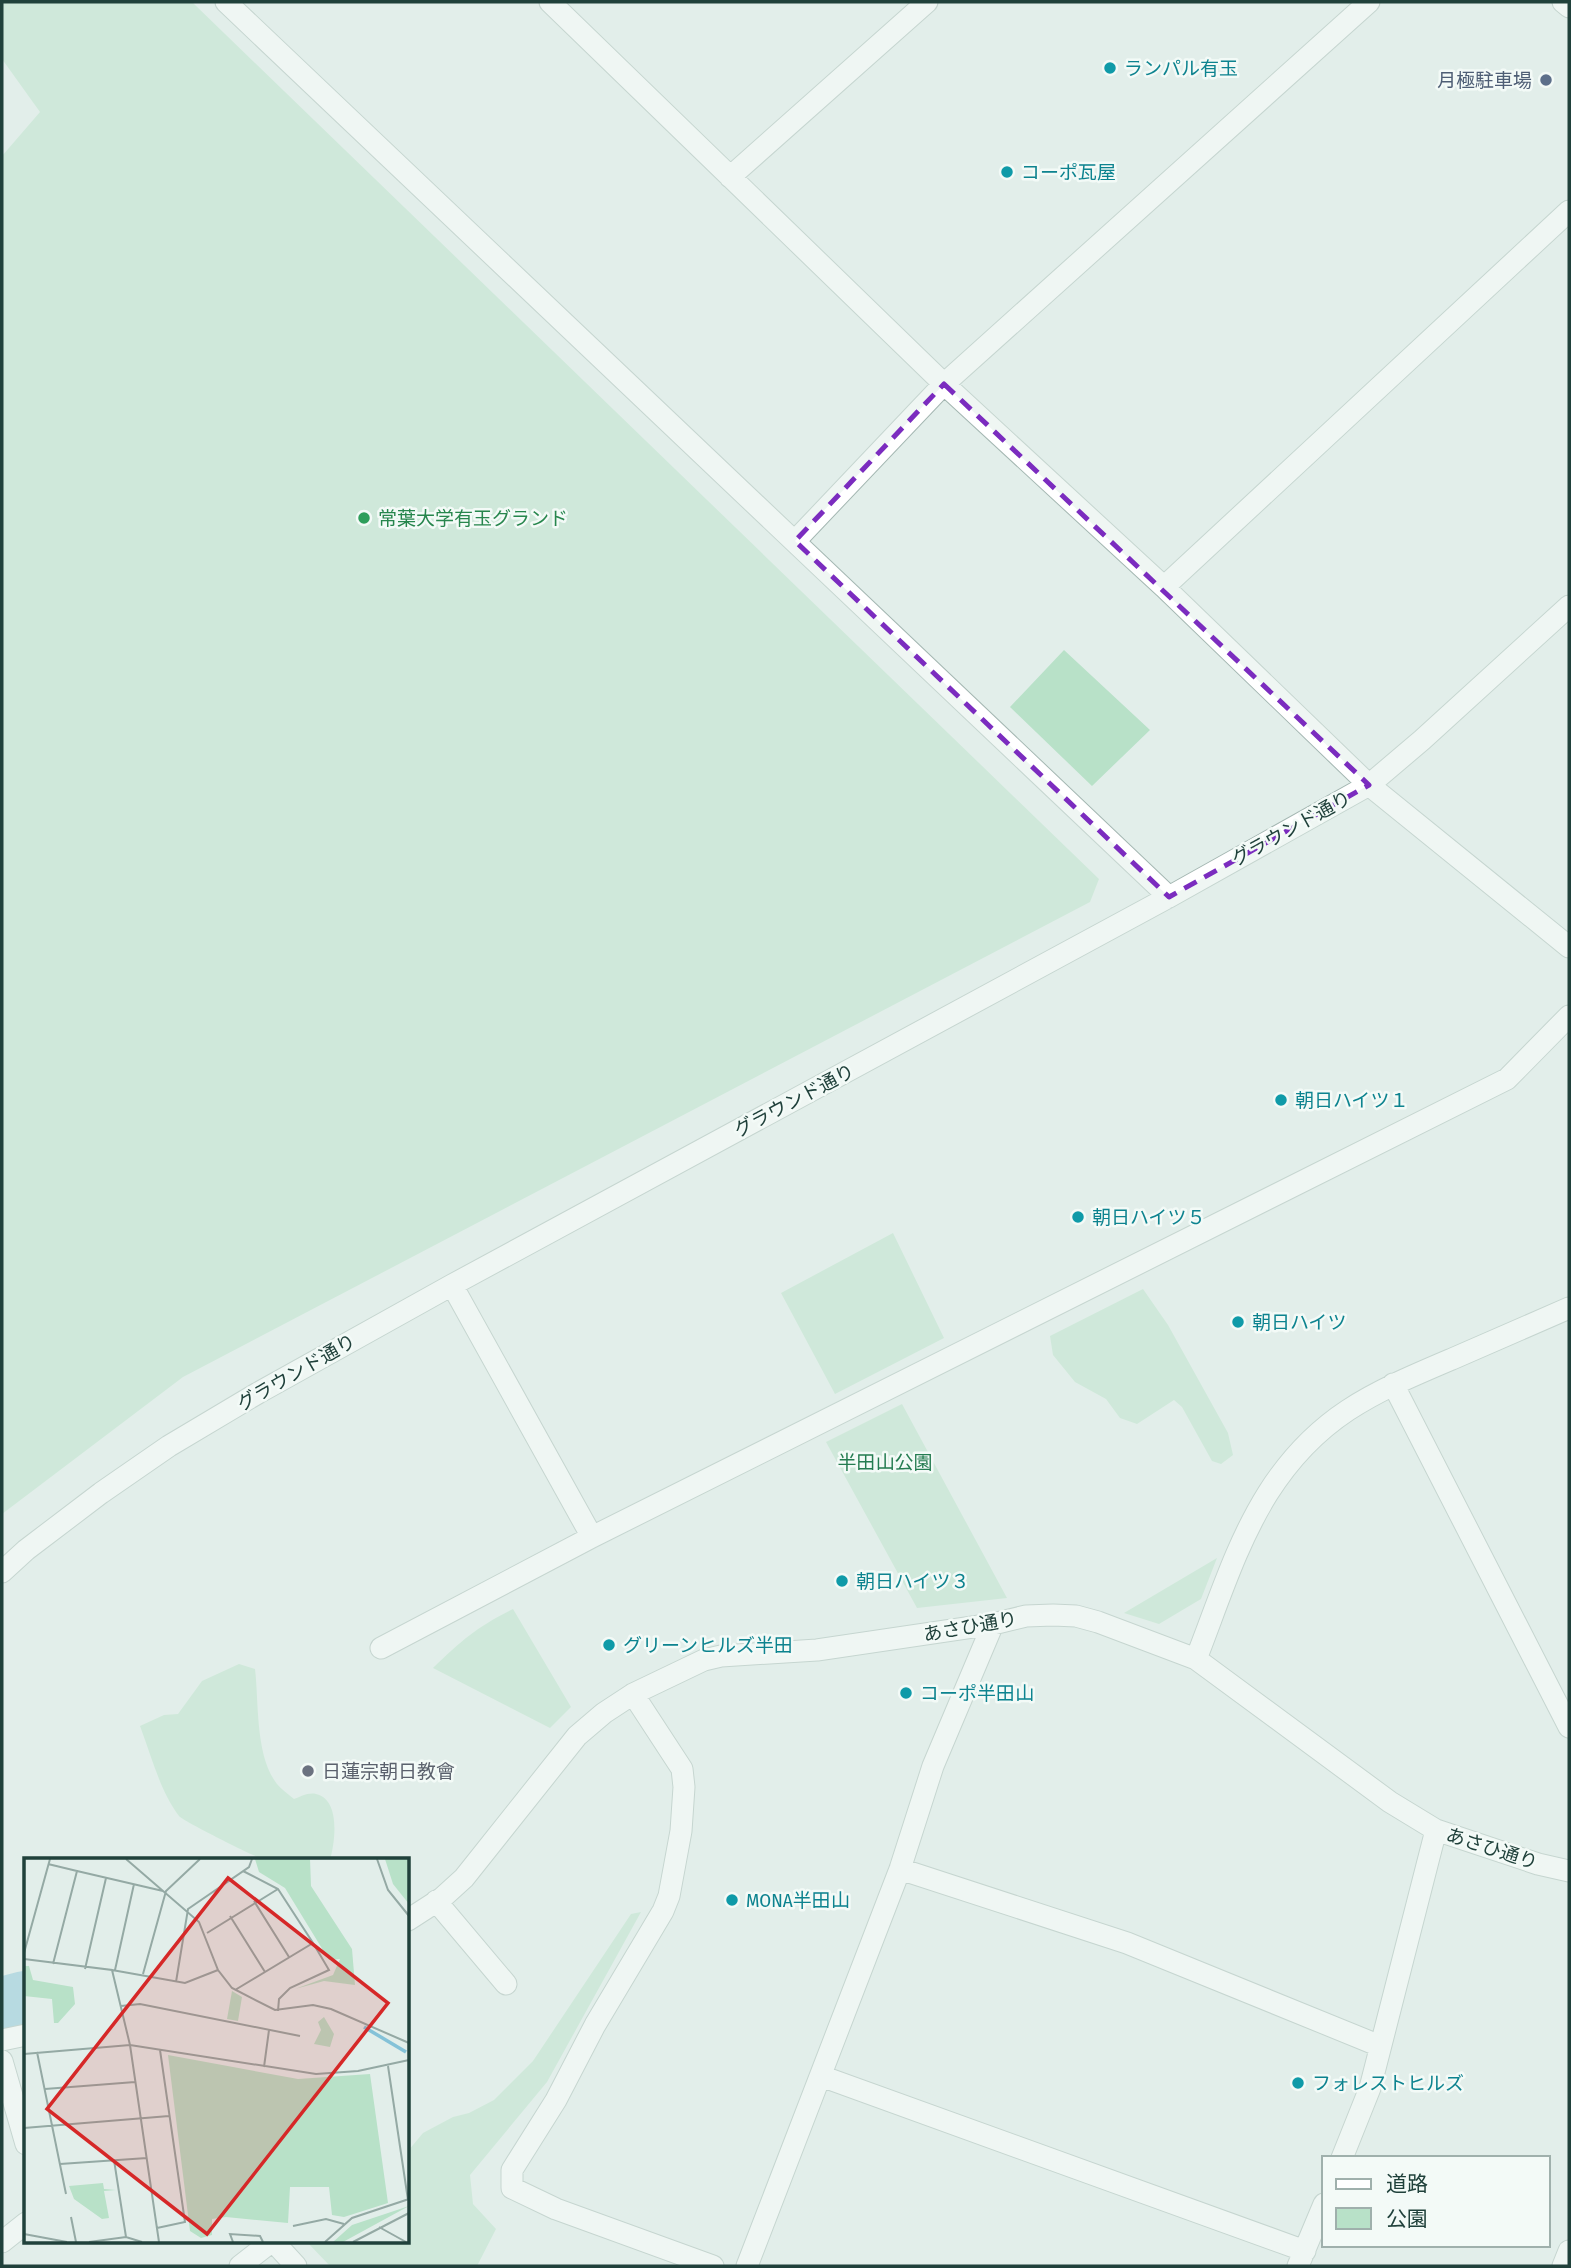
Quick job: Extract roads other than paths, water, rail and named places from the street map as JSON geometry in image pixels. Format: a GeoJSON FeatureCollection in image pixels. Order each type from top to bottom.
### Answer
{"type":"FeatureCollection","features":[{"type":"Feature","properties":{"kind":"street"},"geometry":{"type":"LineString","coordinates":[[226,2],[1169,897]]}},
{"type":"Feature","properties":{"kind":"street"},"geometry":{"type":"LineString","coordinates":[[550,2],[944,384],[1164,587],[1369,785],[1569,947]]}},
{"type":"Feature","properties":{"kind":"street"},"geometry":{"type":"LineString","coordinates":[[794,541],[944,384],[1369,2]]}},
{"type":"Feature","properties":{"kind":"street"},"geometry":{"type":"LineString","coordinates":[[1563,2],[1569,7]]}},
{"type":"Feature","properties":{"kind":"street"},"geometry":{"type":"LineString","coordinates":[[730,177],[921,4]]}},
{"type":"Feature","properties":{"kind":"street"},"geometry":{"type":"LineString","coordinates":[[1164,587],[1569,211]]}},
{"type":"Feature","properties":{"kind":"street","name":"グラウンド通り"},"geometry":{"type":"LineString","coordinates":[[2,1572],[26,1550],[101,1493],[169,1447],[258,1393],[1169,897],[1369,785],[1569,606]]}},
{"type":"Feature","properties":{"kind":"street"},"geometry":{"type":"LineString","coordinates":[[381,1648],[592,1537],[1507,1079],[1569,1016]]}},
{"type":"Feature","properties":{"kind":"street"},"geometry":{"type":"LineString","coordinates":[[452,1285],[592,1537]]}},
{"type":"Feature","properties":{"kind":"street"},"geometry":{"type":"LineString","coordinates":[[1196,1658],[1248,1528],[1283,1472],[1308,1441],[1357,1402],[1569,1308]]}},
{"type":"Feature","properties":{"kind":"street"},"geometry":{"type":"LineString","coordinates":[[1393,1384],[1569,1727]]}},
{"type":"Feature","properties":{"kind":"street","name":"あさひ通り"},"geometry":{"type":"LineString","coordinates":[[410,1919],[464,1878],[577,1736],[604,1713],[633,1694],[705,1660],[721,1656],[817,1650],[1026,1616],[1076,1616],[1196,1658],[1390,1802],[1436,1830],[1538,1864],[1569,1871]]}},
{"type":"Feature","properties":{"kind":"street"},"geometry":{"type":"LineString","coordinates":[[747,2266],[900,1869],[933,1766],[993,1623]]}},
{"type":"Feature","properties":{"kind":"street"},"geometry":{"type":"LineString","coordinates":[[633,1694],[682,1769],[684,1787],[681,1830],[669,1896],[663,1911],[595,2025],[556,2100],[512,2169],[512,2188],[556,2209],[713,2266]]}},
{"type":"Feature","properties":{"kind":"street"},"geometry":{"type":"LineString","coordinates":[[1343,2156],[1370,2088],[1436,1830]]}},
{"type":"Feature","properties":{"kind":"street"},"geometry":{"type":"LineString","coordinates":[[900,1869],[1127,1943],[1380,2046]]}},
{"type":"Feature","properties":{"kind":"street"},"geometry":{"type":"LineString","coordinates":[[436,1901],[506,1984]]}},
{"type":"Feature","properties":{"kind":"street"},"geometry":{"type":"LineString","coordinates":[[2,2040],[24,2035]]}},
{"type":"Feature","properties":{"kind":"street"},"geometry":{"type":"LineString","coordinates":[[2,2061],[24,2137]]}},
{"type":"Feature","properties":{"kind":"street"},"geometry":{"type":"LineString","coordinates":[[821,2076],[1302,2259],[1322,2209]]}},
{"type":"Feature","properties":{"kind":"street"},"geometry":{"type":"LineString","coordinates":[[2,2242],[24,2225]]}},
{"type":"Feature","properties":{"kind":"street"},"geometry":{"type":"LineString","coordinates":[[240,2266],[269,2244]]}},
{"type":"Feature","properties":{"kind":"street"},"geometry":{"type":"LineString","coordinates":[[274,2244],[296,2266]]}},
{"type":"Feature","properties":{"kind":"street"},"geometry":{"type":"LineString","coordinates":[[1563,2266],[1569,2251]]}},
{"type":"Feature","properties":{"kind":"waterway"},"geometry":{"type":"LineString","coordinates":[[2,2013],[24,2008]]}},
{"type":"Feature","properties":{"kind":"place","name":"ランパル有玉"},"geometry":{"type":"Point","coordinates":[1110,68]}},
{"type":"Feature","properties":{"kind":"place","name":"月極駐車場"},"geometry":{"type":"Point","coordinates":[1546,80]}},
{"type":"Feature","properties":{"kind":"place","name":"コーポ瓦屋"},"geometry":{"type":"Point","coordinates":[1007,172]}},
{"type":"Feature","properties":{"kind":"place","name":"常葉大学有玉グランド"},"geometry":{"type":"Point","coordinates":[364,518]}},
{"type":"Feature","properties":{"kind":"place","name":"朝日ハイツ１"},"geometry":{"type":"Point","coordinates":[1281,1100]}},
{"type":"Feature","properties":{"kind":"place","name":"朝日ハイツ５"},"geometry":{"type":"Point","coordinates":[1078,1217]}},
{"type":"Feature","properties":{"kind":"place","name":"朝日ハイツ"},"geometry":{"type":"Point","coordinates":[1238,1322]}},
{"type":"Feature","properties":{"kind":"place","name":"朝日ハイツ３"},"geometry":{"type":"Point","coordinates":[842,1581]}},
{"type":"Feature","properties":{"kind":"place","name":"グリーンヒルズ半田"},"geometry":{"type":"Point","coordinates":[609,1645]}},
{"type":"Feature","properties":{"kind":"place","name":"コーポ半田山"},"geometry":{"type":"Point","coordinates":[906,1693]}},
{"type":"Feature","properties":{"kind":"place","name":"日蓮宗朝日教會"},"geometry":{"type":"Point","coordinates":[308,1771]}},
{"type":"Feature","properties":{"kind":"place","name":"MONA半田山"},"geometry":{"type":"Point","coordinates":[732,1900]}},
{"type":"Feature","properties":{"kind":"place","name":"フォレストヒルズ"},"geometry":{"type":"Point","coordinates":[1298,2083]}},
{"type":"Feature","properties":{"kind":"park label","name":"半田山公園"},"geometry":{"type":"Point","coordinates":[885,1462]}}]}
